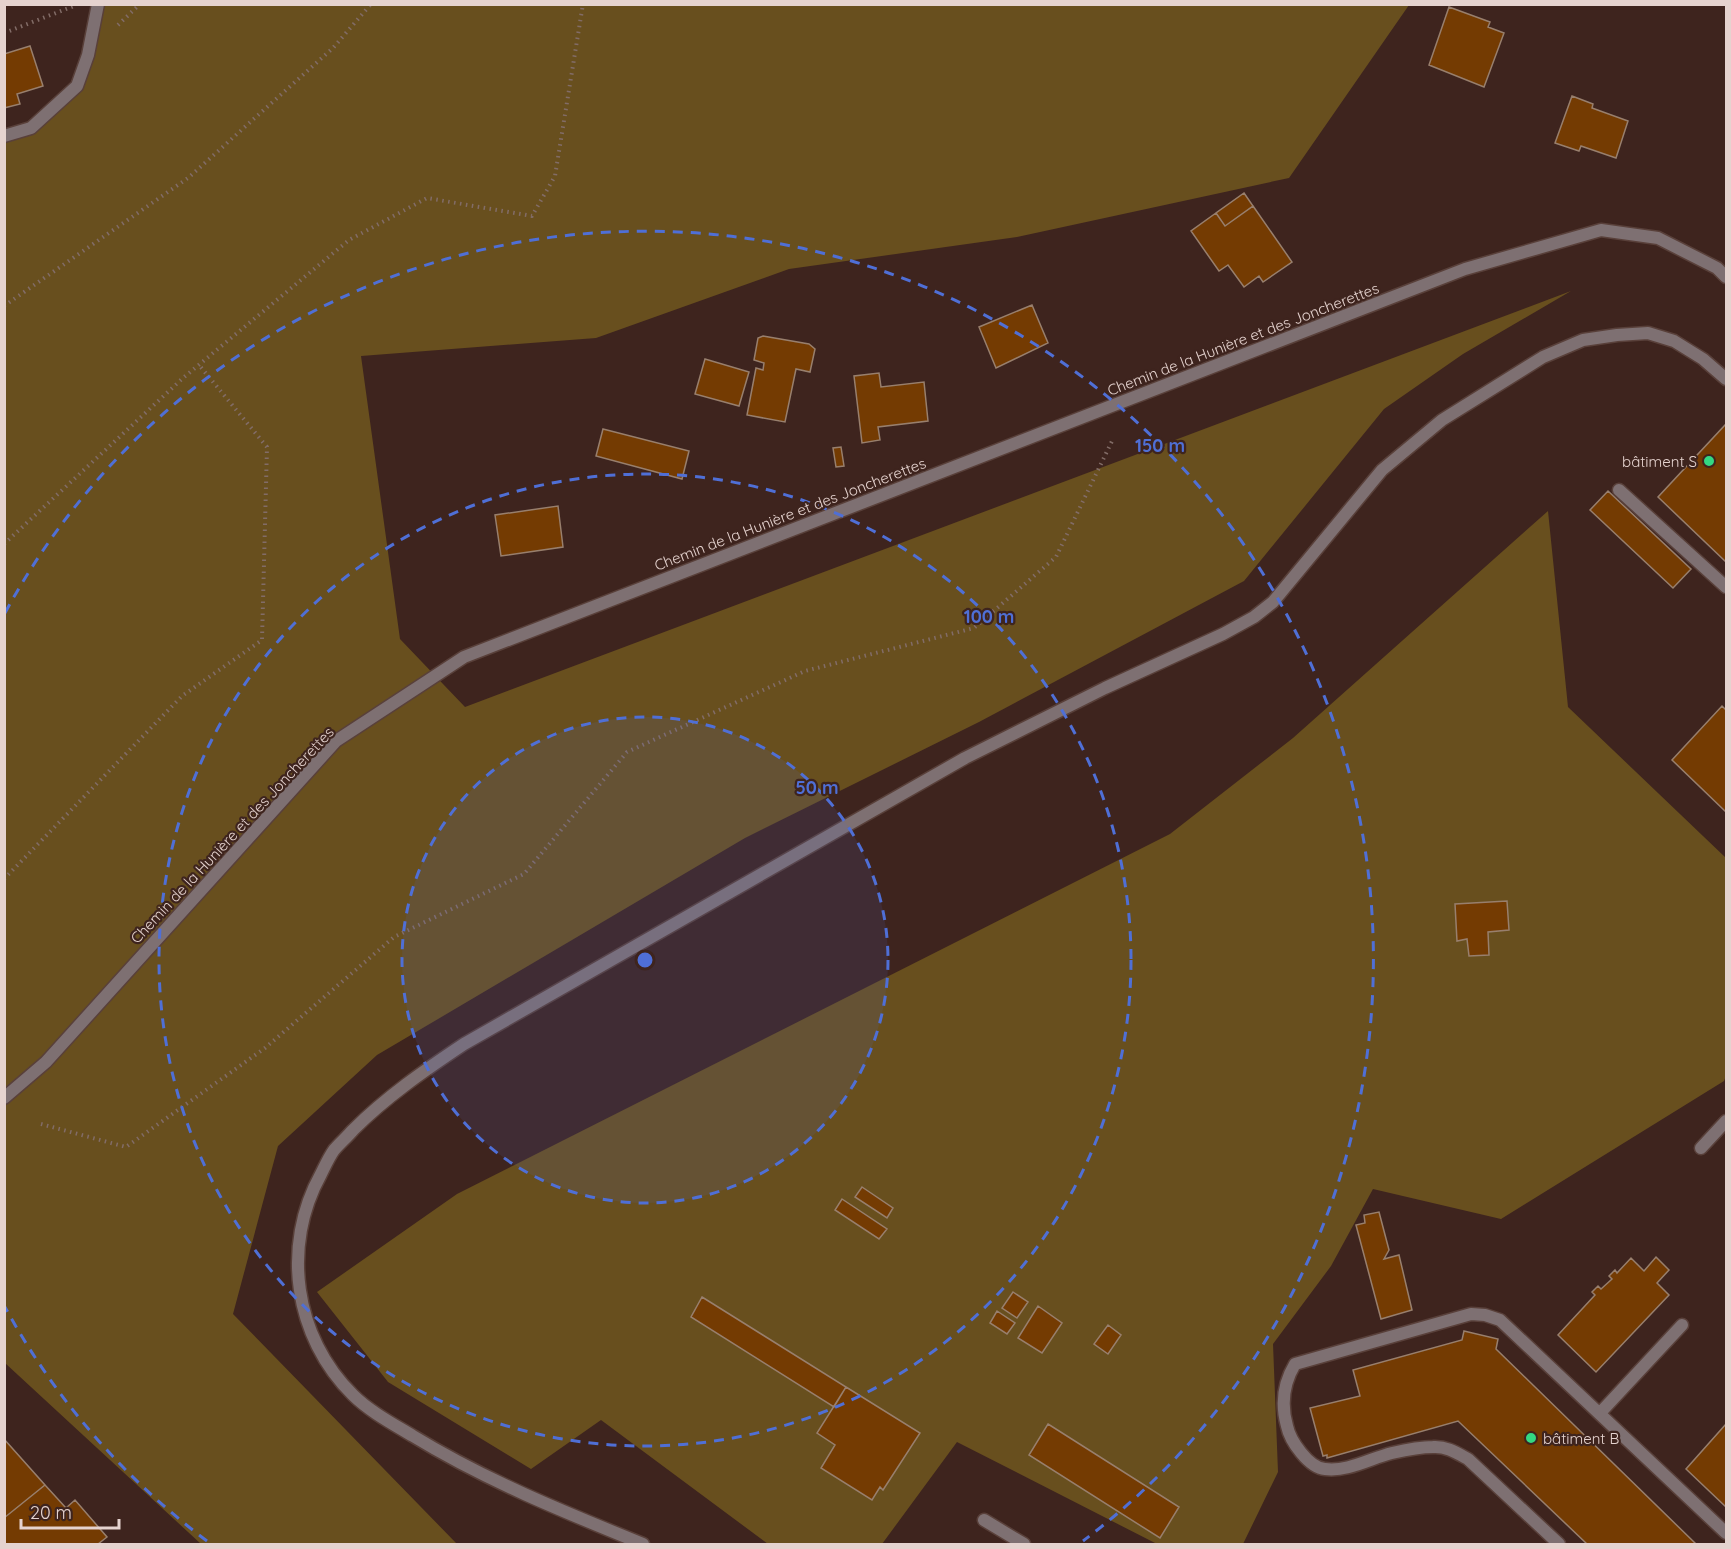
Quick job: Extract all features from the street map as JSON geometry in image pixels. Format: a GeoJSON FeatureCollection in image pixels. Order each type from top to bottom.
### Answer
{"type":"FeatureCollection","features":[{"type":"Feature","properties":{"kind":"street"},"geometry":{"type":"LineString","coordinates":[[4,136],[31,128],[77,86],[87,55],[98,4]]}},
{"type":"Feature","properties":{"kind":"street","name":"Chemin de la Hunière et des Joncherettes"},"geometry":{"type":"LineString","coordinates":[[4,1098],[45,1062],[336,741],[465,657],[1465,269],[1601,230],[1658,238],[1717,268],[1726,277]]}},
{"type":"Feature","properties":{"kind":"street"},"geometry":{"type":"LineString","coordinates":[[643,1545],[557,1509],[443,1455],[354,1396],[333,1372],[316,1347],[301,1304],[297,1261],[300,1225],[314,1186],[334,1150],[366,1117],[413,1078],[464,1044],[965,759],[1105,687],[1223,634],[1254,617],[1273,602],[1382,470],[1443,420],[1543,357],[1583,340],[1617,334],[1648,333],[1674,341],[1703,359],[1726,379]]}},
{"type":"Feature","properties":{"kind":"street"},"geometry":{"type":"LineString","coordinates":[[1619,490],[1726,587]]}},
{"type":"Feature","properties":{"kind":"street"},"geometry":{"type":"LineString","coordinates":[[1701,1148],[1726,1121]]}},
{"type":"Feature","properties":{"kind":"street"},"geometry":{"type":"LineString","coordinates":[[1559,1545],[1468,1459],[1455,1451],[1436,1446],[1393,1453],[1347,1467],[1323,1470],[1305,1457],[1289,1435],[1283,1412],[1284,1391],[1295,1364],[1471,1314],[1485,1315],[1500,1320],[1726,1533]]}},
{"type":"Feature","properties":{"kind":"street"},"geometry":{"type":"LineString","coordinates":[[1600,1413],[1682,1325]]}},
{"type":"Feature","properties":{"kind":"street"},"geometry":{"type":"LineString","coordinates":[[984,1520],[1024,1545]]}},
{"type":"Feature","properties":{"kind":"path"},"geometry":{"type":"LineString","coordinates":[[4,33],[79,4]]}},
{"type":"Feature","properties":{"kind":"path"},"geometry":{"type":"LineString","coordinates":[[4,306],[188,178],[333,48],[371,4]]}},
{"type":"Feature","properties":{"kind":"path"},"geometry":{"type":"LineString","coordinates":[[4,544],[199,364],[349,240],[427,198],[532,216],[555,176],[583,4]]}},
{"type":"Feature","properties":{"kind":"path"},"geometry":{"type":"LineString","coordinates":[[4,879],[182,696],[262,640],[267,447],[199,364]]}},
{"type":"Feature","properties":{"kind":"path"},"geometry":{"type":"LineString","coordinates":[[41,1124],[126,1147],[265,1048],[394,937],[524,873],[627,752],[806,671],[974,628],[1056,557],[1113,439]]}},
{"type":"Feature","properties":{"kind":"shaded area"},"geometry":{"type":"Polygon","coordinates":[[[101,5],[1409,5],[1289,178],[1017,237],[789,269],[596,338],[361,356],[400,639],[465,707],[1571,291],[1463,354],[1384,409],[1244,581],[979,722],[745,838],[377,1055],[278,1146],[233,1314],[457,1544],[201,1544],[5,1363],[4,136],[31,128],[77,86],[101,5]]]}},
{"type":"Feature","properties":{"kind":"shaded area"},"geometry":{"type":"Polygon","coordinates":[[[1548,511],[1568,707],[1726,858],[1726,1076],[1724,1081],[1501,1219],[1373,1189],[1331,1266],[1273,1344],[1278,1472],[1243,1544],[1157,1544],[957,1442],[882,1544],[768,1544],[601,1420],[531,1469],[388,1382],[317,1292],[457,1194],[1170,834],[1293,738],[1548,511]]]}},
{"type":"Feature","properties":{"kind":"building"},"geometry":{"type":"Polygon","coordinates":[[[1449,7],[1490,22],[1488,27],[1504,33],[1484,87],[1429,65],[1449,7]]]}},
{"type":"Feature","properties":{"kind":"building"},"geometry":{"type":"Polygon","coordinates":[[[30,46],[43,86],[17,94],[20,104],[4,108],[4,54],[30,46]]]}},
{"type":"Feature","properties":{"kind":"building"},"geometry":{"type":"Polygon","coordinates":[[[1572,96],[1593,104],[1592,108],[1628,121],[1616,158],[1581,146],[1579,151],[1555,143],[1572,96]]]}},
{"type":"Feature","properties":{"kind":"building"},"geometry":{"type":"Polygon","coordinates":[[[1244,193],[1253,206],[1225,226],[1216,213],[1244,193]]]}},
{"type":"Feature","properties":{"kind":"building"},"geometry":{"type":"Polygon","coordinates":[[[1253,206],[1292,262],[1263,282],[1259,276],[1244,287],[1228,265],[1219,271],[1191,231],[1216,213],[1225,226],[1253,206]]]}},
{"type":"Feature","properties":{"kind":"building"},"geometry":{"type":"Polygon","coordinates":[[[1032,305],[1048,343],[996,368],[979,327],[1032,305]]]}},
{"type":"Feature","properties":{"kind":"building"},"geometry":{"type":"Polygon","coordinates":[[[763,336],[809,344],[815,349],[810,372],[796,369],[785,422],[747,415],[756,368],[763,370],[764,363],[754,360],[758,338],[763,336]]]}},
{"type":"Feature","properties":{"kind":"building"},"geometry":{"type":"Polygon","coordinates":[[[705,359],[749,372],[739,406],[695,394],[705,359]]]}},
{"type":"Feature","properties":{"kind":"building"},"geometry":{"type":"Polygon","coordinates":[[[879,373],[881,387],[924,382],[928,421],[878,427],[880,440],[862,443],[854,376],[879,373]]]}},
{"type":"Feature","properties":{"kind":"building","name":"bâtiment S"},"geometry":{"type":"Polygon","coordinates":[[[1726,424],[1726,562],[1658,497],[1726,424]]]}},
{"type":"Feature","properties":{"kind":"building"},"geometry":{"type":"Polygon","coordinates":[[[603,429],[689,451],[682,479],[596,456],[603,429]]]}},
{"type":"Feature","properties":{"kind":"building"},"geometry":{"type":"Polygon","coordinates":[[[841,447],[844,466],[836,467],[833,448],[841,447]]]}},
{"type":"Feature","properties":{"kind":"building"},"geometry":{"type":"Polygon","coordinates":[[[1608,491],[1691,569],[1673,588],[1590,510],[1608,491]]]}},
{"type":"Feature","properties":{"kind":"building"},"geometry":{"type":"Polygon","coordinates":[[[558,506],[563,547],[501,556],[495,515],[558,506]]]}},
{"type":"Feature","properties":{"kind":"building"},"geometry":{"type":"Polygon","coordinates":[[[1722,706],[1726,710],[1726,812],[1672,760],[1722,706]]]}},
{"type":"Feature","properties":{"kind":"building"},"geometry":{"type":"Polygon","coordinates":[[[1507,901],[1509,930],[1488,932],[1489,955],[1469,956],[1467,939],[1457,941],[1455,904],[1507,901]]]}},
{"type":"Feature","properties":{"kind":"building"},"geometry":{"type":"Polygon","coordinates":[[[862,1187],[893,1208],[887,1218],[855,1197],[862,1187]]]}},
{"type":"Feature","properties":{"kind":"building"},"geometry":{"type":"Polygon","coordinates":[[[842,1199],[887,1229],[879,1239],[835,1210],[842,1199]]]}},
{"type":"Feature","properties":{"kind":"building"},"geometry":{"type":"Polygon","coordinates":[[[1379,1212],[1389,1250],[1384,1259],[1399,1255],[1412,1310],[1381,1319],[1356,1225],[1365,1223],[1364,1215],[1379,1212]]]}},
{"type":"Feature","properties":{"kind":"building"},"geometry":{"type":"Polygon","coordinates":[[[1656,1257],[1669,1270],[1657,1283],[1669,1295],[1596,1372],[1558,1335],[1595,1295],[1592,1292],[1598,1286],[1601,1289],[1612,1279],[1609,1276],[1615,1270],[1617,1273],[1631,1258],[1644,1271],[1656,1257]]]}},
{"type":"Feature","properties":{"kind":"building"},"geometry":{"type":"Polygon","coordinates":[[[1013,1292],[1028,1302],[1017,1318],[1002,1308],[1013,1292]]]}},
{"type":"Feature","properties":{"kind":"building"},"geometry":{"type":"Polygon","coordinates":[[[702,1297],[846,1387],[834,1407],[691,1317],[702,1297]]]}},
{"type":"Feature","properties":{"kind":"building"},"geometry":{"type":"Polygon","coordinates":[[[1038,1306],[1062,1323],[1042,1353],[1018,1338],[1038,1306]]]}},
{"type":"Feature","properties":{"kind":"building"},"geometry":{"type":"Polygon","coordinates":[[[997,1311],[1015,1323],[1007,1334],[990,1323],[997,1311]]]}},
{"type":"Feature","properties":{"kind":"building"},"geometry":{"type":"Polygon","coordinates":[[[1108,1325],[1121,1335],[1108,1354],[1094,1344],[1108,1325]]]}},
{"type":"Feature","properties":{"kind":"building","name":"bâtiment B"},"geometry":{"type":"Polygon","coordinates":[[[1464,1331],[1498,1339],[1496,1349],[1696,1544],[1587,1544],[1458,1421],[1327,1458],[1327,1455],[1323,1456],[1310,1408],[1360,1396],[1353,1370],[1462,1340],[1464,1331]]]}},
{"type":"Feature","properties":{"kind":"building"},"geometry":{"type":"Polygon","coordinates":[[[846,1387],[920,1433],[883,1490],[880,1487],[872,1500],[821,1468],[835,1445],[817,1433],[846,1387]]]}},
{"type":"Feature","properties":{"kind":"building"},"geometry":{"type":"Polygon","coordinates":[[[1048,1424],[1179,1507],[1160,1538],[1029,1455],[1048,1424]]]}},
{"type":"Feature","properties":{"kind":"building"},"geometry":{"type":"Polygon","coordinates":[[[1726,1424],[1726,1507],[1686,1469],[1726,1424]]]}},
{"type":"Feature","properties":{"kind":"building"},"geometry":{"type":"Polygon","coordinates":[[[4,1439],[45,1485],[4,1518],[4,1439]]]}},
{"type":"Feature","properties":{"kind":"building"},"geometry":{"type":"Polygon","coordinates":[[[45,1485],[66,1508],[75,1500],[107,1537],[98,1544],[4,1544],[4,1518],[45,1485]]]}},
{"type":"Feature","properties":{"kind":"place","name":"bâtiment S"},"geometry":{"type":"Point","coordinates":[1709,461]}},
{"type":"Feature","properties":{"kind":"place","name":"bâtiment B"},"geometry":{"type":"Point","coordinates":[1531,1438]}}]}
